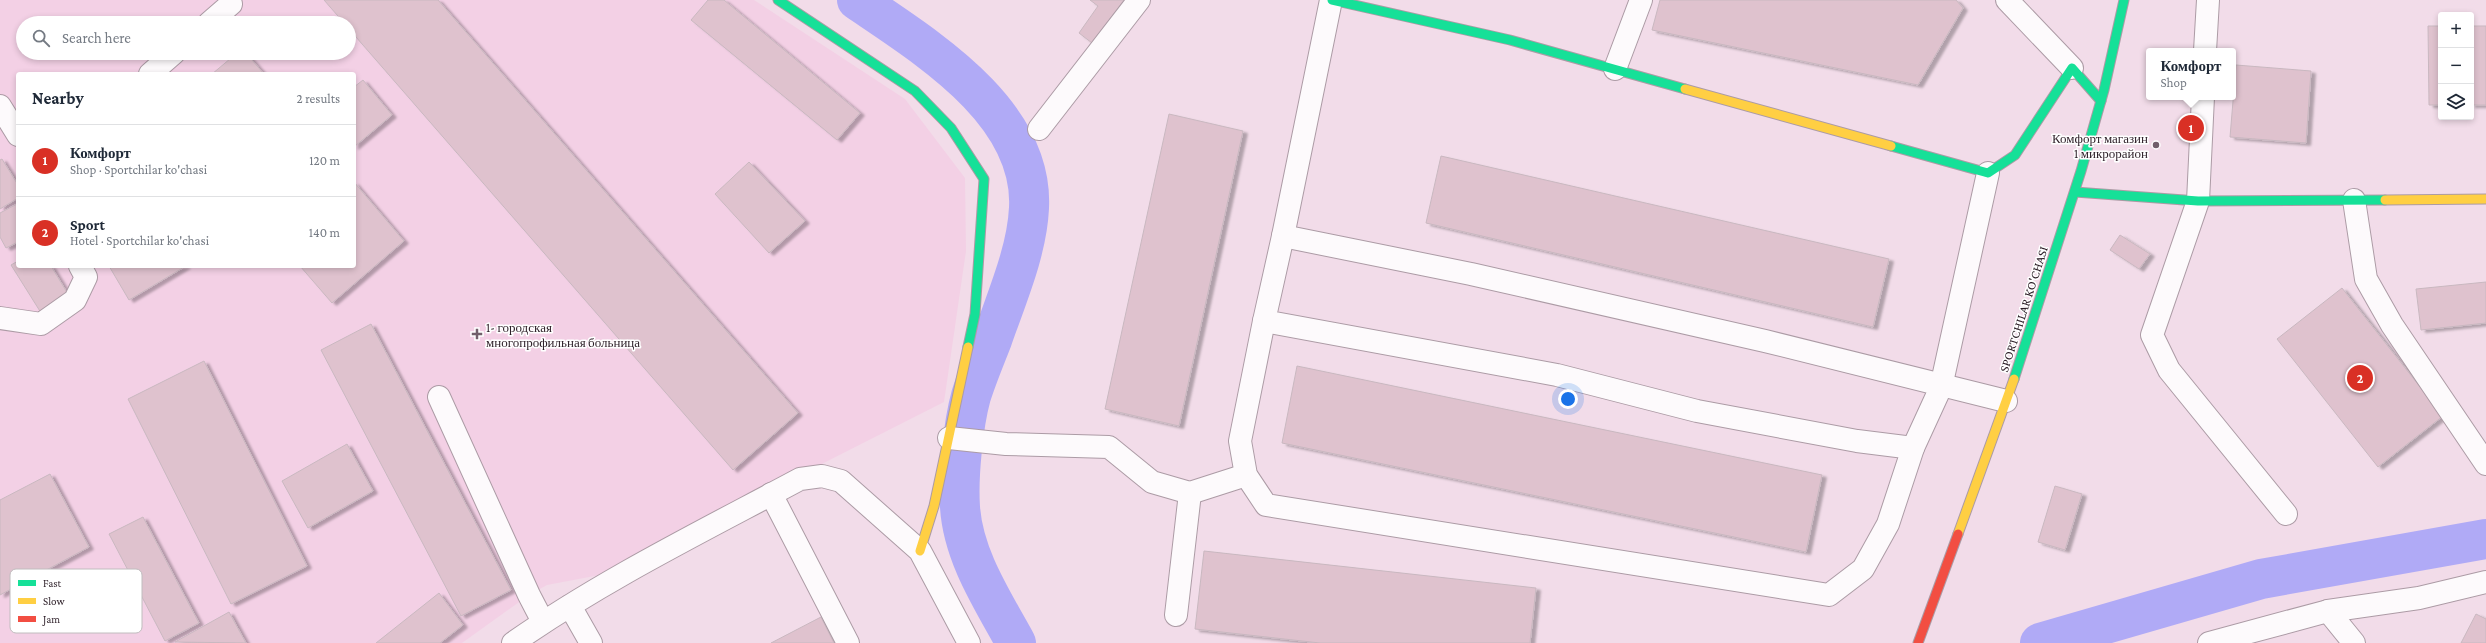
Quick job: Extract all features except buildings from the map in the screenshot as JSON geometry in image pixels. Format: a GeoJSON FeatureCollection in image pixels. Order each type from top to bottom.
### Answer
{"type":"FeatureCollection","features":[{"type":"Feature","properties":{"kind":"street"},"geometry":{"type":"LineString","coordinates":[[778,0],[915,91],[951,128],[984,179],[975,314],[934,506],[920,551]]}},
{"type":"Feature","properties":{"kind":"street"},"geometry":{"type":"LineString","coordinates":[[1039,129],[1139,0]]}},
{"type":"Feature","properties":{"kind":"street"},"geometry":{"type":"LineString","coordinates":[[1988,173],[1510,40],[1331,0],[1240,441],[1246,476],[1266,505],[1829,595],[1863,569],[1888,524],[1913,448],[1941,387],[1988,173],[2015,155],[2072,68]]}},
{"type":"Feature","properties":{"kind":"street"},"geometry":{"type":"LineString","coordinates":[[1615,69],[1641,0]]}},
{"type":"Feature","properties":{"kind":"street"},"geometry":{"type":"LineString","coordinates":[[2007,0],[2072,68],[2101,101]]}},
{"type":"Feature","properties":{"kind":"street","name":"SPORTCHILAR KO'CHASI"},"geometry":{"type":"LineString","coordinates":[[1918,643],[2006,402],[2075,192],[2101,101],[2124,0]]}},
{"type":"Feature","properties":{"kind":"street"},"geometry":{"type":"LineString","coordinates":[[2205,48],[2208,0]]}},
{"type":"Feature","properties":{"kind":"street"},"geometry":{"type":"LineString","coordinates":[[217,16],[231,4]]}},
{"type":"Feature","properties":{"kind":"street"},"geometry":{"type":"LineString","coordinates":[[152,72],[166,60]]}},
{"type":"Feature","properties":{"kind":"street"},"geometry":{"type":"LineString","coordinates":[[2203,100],[2198,201],[2152,335],[2169,370],[2286,514]]}},
{"type":"Feature","properties":{"kind":"street"},"geometry":{"type":"LineString","coordinates":[[0,106],[16,132]]}},
{"type":"Feature","properties":{"kind":"street"},"geometry":{"type":"LineString","coordinates":[[2075,192],[2198,201],[2486,200]]}},
{"type":"Feature","properties":{"kind":"street"},"geometry":{"type":"LineString","coordinates":[[2354,200],[2366,279],[2392,325],[2486,464]]}},
{"type":"Feature","properties":{"kind":"street"},"geometry":{"type":"LineString","coordinates":[[1283,236],[1478,276],[1765,341],[1941,387],[2006,402]]}},
{"type":"Feature","properties":{"kind":"street"},"geometry":{"type":"LineString","coordinates":[[0,318],[41,324],[75,300],[86,277],[81,268]]}},
{"type":"Feature","properties":{"kind":"street"},"geometry":{"type":"LineString","coordinates":[[1264,321],[1557,374],[1696,411],[1857,441],[1913,448]]}},
{"type":"Feature","properties":{"kind":"street"},"geometry":{"type":"LineString","coordinates":[[439,398],[529,595],[543,622]]}},
{"type":"Feature","properties":{"kind":"street"},"geometry":{"type":"LineString","coordinates":[[949,438],[1006,444],[1109,447],[1152,482],[1190,493],[1246,476]]}},
{"type":"Feature","properties":{"kind":"street"},"geometry":{"type":"LineString","coordinates":[[513,643],[543,622],[570,606],[771,494],[800,479],[822,476],[841,481],[920,551],[969,643]]}},
{"type":"Feature","properties":{"kind":"street"},"geometry":{"type":"LineString","coordinates":[[1176,615],[1190,493]]}},
{"type":"Feature","properties":{"kind":"street"},"geometry":{"type":"LineString","coordinates":[[771,494],[848,643]]}},
{"type":"Feature","properties":{"kind":"street"},"geometry":{"type":"LineString","coordinates":[[2209,643],[2328,611],[2419,598],[2486,582]]}},
{"type":"Feature","properties":{"kind":"street"},"geometry":{"type":"LineString","coordinates":[[570,606],[591,643]]}},
{"type":"Feature","properties":{"kind":"street"},"geometry":{"type":"LineString","coordinates":[[2328,611],[2354,643]]}},
{"type":"Feature","properties":{"kind":"shaded area","name":"1- городская многопрофильная больница"},"geometry":{"type":"Polygon","coordinates":[[[0,0],[754,0],[905,99],[965,178],[966,251],[944,402],[605,574],[547,585],[529,595],[462,643],[0,643],[0,0]]]}},
{"type":"Feature","properties":{"kind":"waterway"},"geometry":{"type":"LineString","coordinates":[[857,0],[914,39],[943,61],[971,86],[995,112],[1014,142],[1026,173],[1029,208],[1024,241],[1009,292],[971,396],[963,436],[960,466],[960,507],[962,525],[967,543],[980,578],[1016,643]]}},
{"type":"Feature","properties":{"kind":"waterway"},"geometry":{"type":"LineString","coordinates":[[2040,643],[2261,579],[2486,539]]}},
{"type":"Feature","properties":{"kind":"traffic: fast"},"geometry":{"type":"LineString","coordinates":[[778,0],[915,91],[951,128],[984,179],[975,314],[968,347]]}},
{"type":"Feature","properties":{"kind":"traffic: fast"},"geometry":{"type":"LineString","coordinates":[[1332,0],[1510,40],[1685,89]]}},
{"type":"Feature","properties":{"kind":"traffic: fast"},"geometry":{"type":"LineString","coordinates":[[2014,379],[2081,171],[2104,90],[2124,0]]}},
{"type":"Feature","properties":{"kind":"traffic: fast"},"geometry":{"type":"LineString","coordinates":[[1891,146],[1988,173],[2015,155],[2072,68],[2101,101]]}},
{"type":"Feature","properties":{"kind":"traffic: fast"},"geometry":{"type":"LineString","coordinates":[[2075,192],[2198,201],[2385,200]]}},
{"type":"Feature","properties":{"kind":"traffic: slow"},"geometry":{"type":"LineString","coordinates":[[1685,89],[1891,146]]}},
{"type":"Feature","properties":{"kind":"traffic: slow"},"geometry":{"type":"LineString","coordinates":[[2385,200],[2486,199]]}},
{"type":"Feature","properties":{"kind":"traffic: slow"},"geometry":{"type":"LineString","coordinates":[[920,551],[934,506],[968,347]]}},
{"type":"Feature","properties":{"kind":"traffic: slow"},"geometry":{"type":"LineString","coordinates":[[1958,534],[2014,379]]}},
{"type":"Feature","properties":{"kind":"traffic: jam"},"geometry":{"type":"LineString","coordinates":[[1918,643],[1958,534]]}},
{"type":"Feature","properties":{"kind":"place","name":"Комфорт"},"geometry":{"type":"Point","coordinates":[2191,128]}},
{"type":"Feature","properties":{"kind":"place","name":"Комфорт магазин 1 микрорайон"},"geometry":{"type":"Point","coordinates":[2156,145]}},
{"type":"Feature","properties":{"kind":"place","name":"1- городская многопрофильная больница"},"geometry":{"type":"Point","coordinates":[477,334]}},
{"type":"Feature","properties":{"kind":"place","name":"Sport"},"geometry":{"type":"Point","coordinates":[2360,378]}}]}
